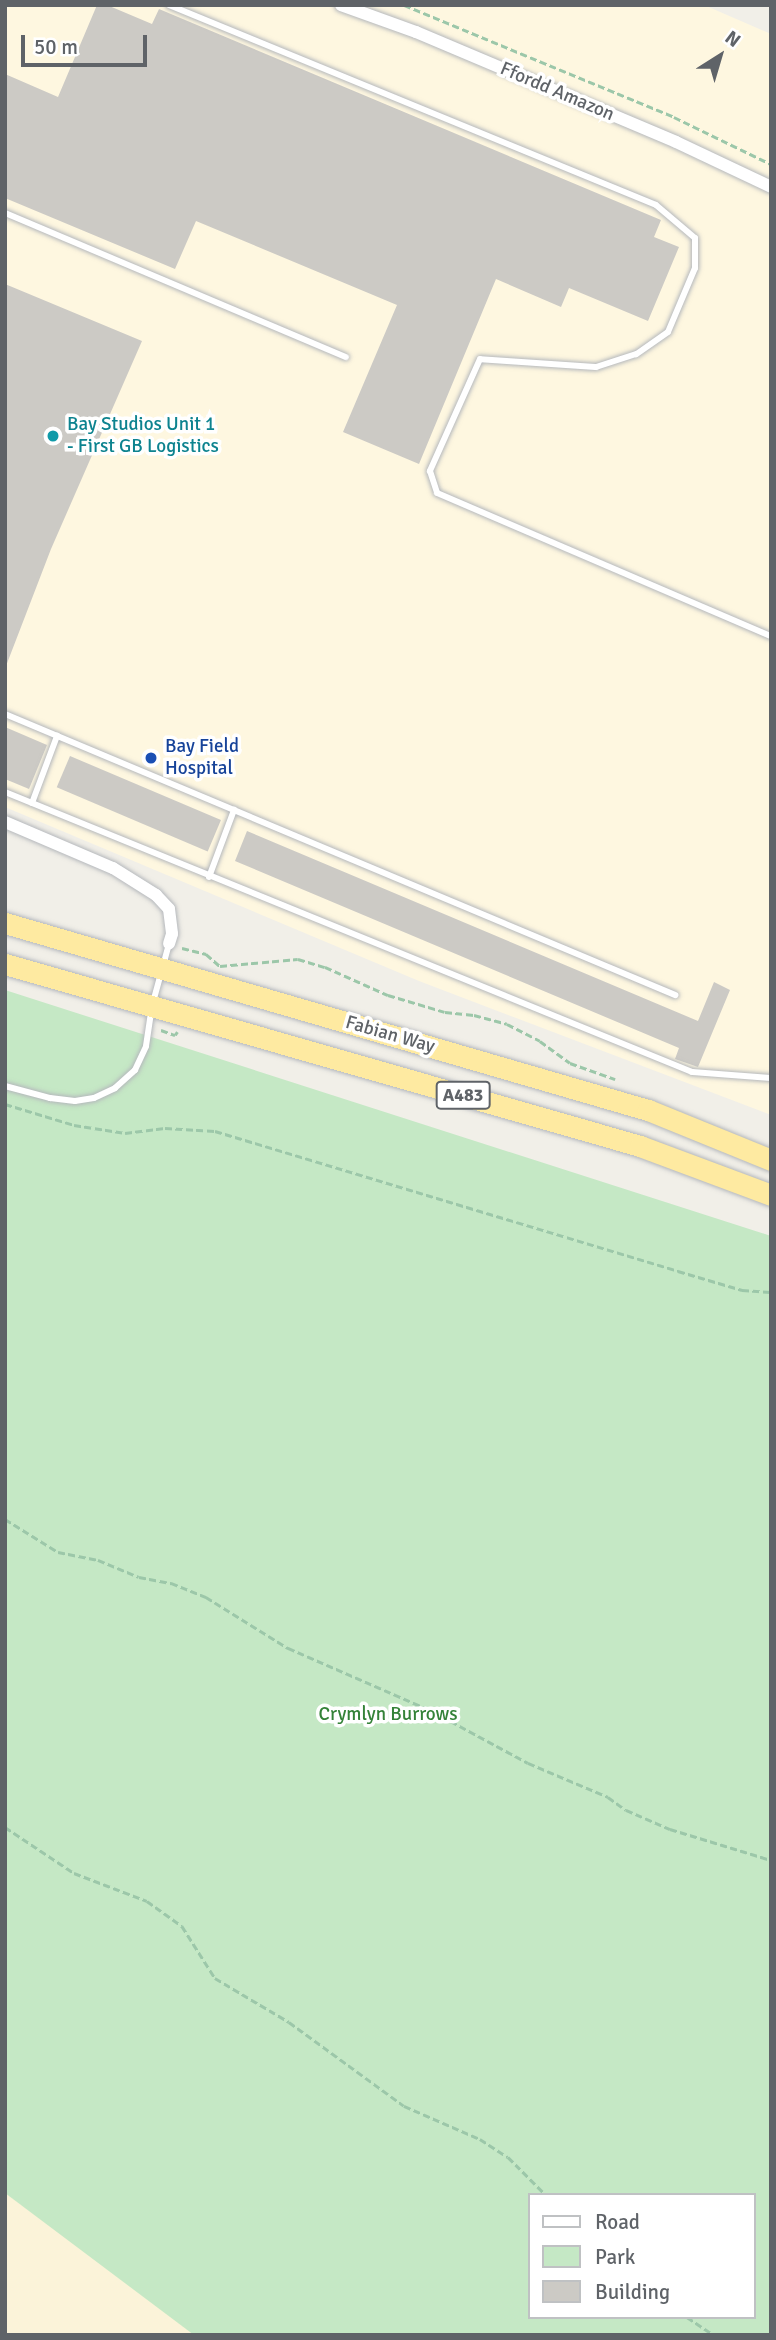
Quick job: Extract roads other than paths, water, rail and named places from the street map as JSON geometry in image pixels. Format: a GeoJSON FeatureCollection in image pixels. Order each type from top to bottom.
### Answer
{"type":"FeatureCollection","features":[{"type":"Feature","properties":{"kind":"highway","name":"Fabian Way"},"geometry":{"type":"LineString","coordinates":[[5,923],[648,1110],[771,1160]]}},
{"type":"Feature","properties":{"kind":"highway","name":"Fabian Way"},"geometry":{"type":"LineString","coordinates":[[5,964],[640,1146],[771,1195]]}},
{"type":"Feature","properties":{"kind":"street","name":"Ffordd Amazon"},"geometry":{"type":"LineString","coordinates":[[341,5],[416,32],[676,142],[771,187]]}},
{"type":"Feature","properties":{"kind":"street"},"geometry":{"type":"LineString","coordinates":[[5,822],[113,868],[156,895],[169,909],[172,922],[169,944]]}},
{"type":"Feature","properties":{"kind":"lane"},"geometry":{"type":"LineString","coordinates":[[169,5],[656,205],[695,238],[695,268],[668,332],[636,354],[596,367],[480,359],[430,471],[437,493],[771,636]]}},
{"type":"Feature","properties":{"kind":"lane"},"geometry":{"type":"LineString","coordinates":[[5,213],[346,357]]}},
{"type":"Feature","properties":{"kind":"lane"},"geometry":{"type":"LineString","coordinates":[[5,714],[675,995]]}},
{"type":"Feature","properties":{"kind":"lane"},"geometry":{"type":"LineString","coordinates":[[32,803],[57,736]]}},
{"type":"Feature","properties":{"kind":"lane"},"geometry":{"type":"LineString","coordinates":[[5,792],[692,1072],[771,1078]]}},
{"type":"Feature","properties":{"kind":"lane"},"geometry":{"type":"LineString","coordinates":[[209,877],[234,810]]}},
{"type":"Feature","properties":{"kind":"lane"},"geometry":{"type":"LineString","coordinates":[[5,1086],[50,1098],[75,1101],[94,1098],[115,1088],[135,1070],[146,1046],[152,1006],[169,944]]}},
{"type":"Feature","properties":{"kind":"place","name":"Bay Studios Unit 1 - First GB Logistics"},"geometry":{"type":"Point","coordinates":[53,436]}},
{"type":"Feature","properties":{"kind":"place","name":"Bay Field Hospital"},"geometry":{"type":"Point","coordinates":[151,758]}},
{"type":"Feature","properties":{"kind":"park label","name":"Crymlyn Burrows"},"geometry":{"type":"Point","coordinates":[388,1715]}}]}
